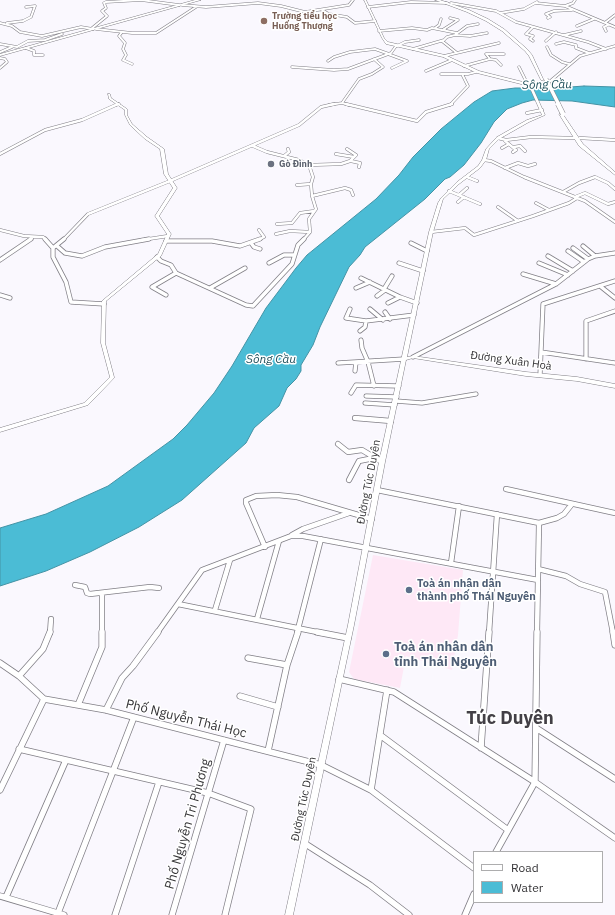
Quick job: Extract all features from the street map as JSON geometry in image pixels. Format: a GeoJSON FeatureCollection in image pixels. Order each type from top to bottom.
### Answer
{"type":"FeatureCollection","features":[{"type":"Feature","properties":{"kind":"highway"},"geometry":{"type":"LineString","coordinates":[[180,5],[195,0]]}},
{"type":"Feature","properties":{"kind":"highway"},"geometry":{"type":"LineString","coordinates":[[0,54],[199,0]]}},
{"type":"Feature","properties":{"kind":"highway"},"geometry":{"type":"LineString","coordinates":[[438,0],[488,19],[521,42],[534,56],[562,114],[581,145],[615,173]]}},
{"type":"Feature","properties":{"kind":"street"},"geometry":{"type":"LineString","coordinates":[[94,29],[107,16],[102,11],[106,8],[104,3],[106,2],[142,0],[196,7],[258,2],[304,12],[350,4],[353,0]]}},
{"type":"Feature","properties":{"kind":"street"},"geometry":{"type":"LineString","coordinates":[[365,0],[379,31],[386,42],[396,46],[444,56],[476,72],[530,86],[548,83],[580,56],[615,46]]}},
{"type":"Feature","properties":{"kind":"street"},"geometry":{"type":"LineString","coordinates":[[532,0],[537,2],[536,3]]}},
{"type":"Feature","properties":{"kind":"street"},"geometry":{"type":"LineString","coordinates":[[565,6],[573,3],[575,0]]}},
{"type":"Feature","properties":{"kind":"street"},"geometry":{"type":"LineString","coordinates":[[368,7],[411,2],[449,3],[474,6],[500,12],[516,22],[556,32],[613,50]]}},
{"type":"Feature","properties":{"kind":"street"},"geometry":{"type":"LineString","coordinates":[[500,12],[524,9],[536,3],[565,6],[615,27]]}},
{"type":"Feature","properties":{"kind":"street"},"geometry":{"type":"LineString","coordinates":[[5,24],[24,21],[30,18],[33,14],[35,6],[26,7]]}},
{"type":"Feature","properties":{"kind":"street"},"geometry":{"type":"LineString","coordinates":[[0,23],[14,27],[20,32],[44,36],[81,27],[122,32],[156,33],[196,7]]}},
{"type":"Feature","properties":{"kind":"street"},"geometry":{"type":"LineString","coordinates":[[322,10],[329,14],[346,17],[355,23],[375,21]]}},
{"type":"Feature","properties":{"kind":"street"},"geometry":{"type":"LineString","coordinates":[[548,18],[550,17],[546,14],[554,11],[574,10]]}},
{"type":"Feature","properties":{"kind":"street"},"geometry":{"type":"LineString","coordinates":[[606,22],[615,15]]}},
{"type":"Feature","properties":{"kind":"street"},"geometry":{"type":"LineString","coordinates":[[445,30],[444,29],[458,20],[450,18]]}},
{"type":"Feature","properties":{"kind":"street"},"geometry":{"type":"LineString","coordinates":[[577,26],[594,19]]}},
{"type":"Feature","properties":{"kind":"street"},"geometry":{"type":"LineString","coordinates":[[435,28],[439,26],[441,20]]}},
{"type":"Feature","properties":{"kind":"street"},"geometry":{"type":"LineString","coordinates":[[413,49],[441,41],[456,34],[467,26],[478,24]]}},
{"type":"Feature","properties":{"kind":"street"},"geometry":{"type":"LineString","coordinates":[[606,31],[604,27],[608,24]]}},
{"type":"Feature","properties":{"kind":"street"},"geometry":{"type":"LineString","coordinates":[[533,27],[526,34],[533,36],[530,39],[533,41]]}},
{"type":"Feature","properties":{"kind":"street"},"geometry":{"type":"LineString","coordinates":[[379,31],[412,28],[427,30],[435,28],[470,36],[487,33]]}},
{"type":"Feature","properties":{"kind":"street"},"geometry":{"type":"LineString","coordinates":[[564,35],[581,31]]}},
{"type":"Feature","properties":{"kind":"street"},"geometry":{"type":"LineString","coordinates":[[0,44],[12,47],[20,46],[28,41],[45,40],[60,35],[64,32]]}},
{"type":"Feature","properties":{"kind":"street"},"geometry":{"type":"LineString","coordinates":[[122,32],[119,36],[124,43],[123,48],[126,55],[123,60],[132,64]]}},
{"type":"Feature","properties":{"kind":"street"},"geometry":{"type":"LineString","coordinates":[[546,41],[556,32]]}},
{"type":"Feature","properties":{"kind":"street"},"geometry":{"type":"LineString","coordinates":[[292,68],[334,70],[347,69],[388,54],[394,50],[396,46],[405,42],[419,40]]}},
{"type":"Feature","properties":{"kind":"street"},"geometry":{"type":"LineString","coordinates":[[441,41],[448,44],[456,53]]}},
{"type":"Feature","properties":{"kind":"street"},"geometry":{"type":"LineString","coordinates":[[556,44],[564,42],[576,45],[576,48],[589,53]]}},
{"type":"Feature","properties":{"kind":"street"},"geometry":{"type":"LineString","coordinates":[[444,56],[499,43]]}},
{"type":"Feature","properties":{"kind":"street"},"geometry":{"type":"LineString","coordinates":[[20,46],[34,51],[34,55],[43,55]]}},
{"type":"Feature","properties":{"kind":"street"},"geometry":{"type":"LineString","coordinates":[[0,54],[12,47]]}},
{"type":"Feature","properties":{"kind":"street"},"geometry":{"type":"LineString","coordinates":[[547,47],[549,53],[562,62],[569,64]]}},
{"type":"Feature","properties":{"kind":"street"},"geometry":{"type":"LineString","coordinates":[[328,61],[334,56],[350,52],[375,49],[407,60],[392,68]]}},
{"type":"Feature","properties":{"kind":"street"},"geometry":{"type":"LineString","coordinates":[[490,58],[487,54],[499,52],[504,54]]}},
{"type":"Feature","properties":{"kind":"street"},"geometry":{"type":"LineString","coordinates":[[0,58],[5,59],[7,62],[0,68]]}},
{"type":"Feature","properties":{"kind":"street"},"geometry":{"type":"LineString","coordinates":[[464,66],[490,58],[496,60],[501,65]]}},
{"type":"Feature","properties":{"kind":"street"},"geometry":{"type":"LineString","coordinates":[[342,103],[359,80],[383,67],[374,59]]}},
{"type":"Feature","properties":{"kind":"street"},"geometry":{"type":"LineString","coordinates":[[426,71],[452,60]]}},
{"type":"Feature","properties":{"kind":"street"},"geometry":{"type":"LineString","coordinates":[[519,66],[525,79],[524,84]]}},
{"type":"Feature","properties":{"kind":"street"},"geometry":{"type":"LineString","coordinates":[[441,74],[476,72]]}},
{"type":"Feature","properties":{"kind":"street"},"geometry":{"type":"LineString","coordinates":[[53,248],[57,246],[88,214],[253,146],[302,123],[309,118],[312,112],[321,107],[342,103],[356,108],[417,121],[426,112],[439,110],[452,105],[468,86],[462,74]]}},
{"type":"Feature","properties":{"kind":"street"},"geometry":{"type":"LineString","coordinates":[[528,113],[542,110],[530,86]]}},
{"type":"Feature","properties":{"kind":"street"},"geometry":{"type":"LineString","coordinates":[[0,430],[86,404],[112,376],[103,342],[104,301],[160,255],[169,234],[157,216],[175,188],[166,174],[162,149],[146,138],[132,124],[126,115],[126,110],[109,95]]}},
{"type":"Feature","properties":{"kind":"street"},"geometry":{"type":"LineString","coordinates":[[0,154],[45,130],[82,120],[119,104]]}},
{"type":"Feature","properties":{"kind":"street","name":"Đường Túc Duyên"},"geometry":{"type":"LineString","coordinates":[[289,915],[367,549],[382,462],[431,232],[440,201],[479,167],[484,160],[488,149],[500,139],[528,121],[543,116],[542,110]]}},
{"type":"Feature","properties":{"kind":"street"},"geometry":{"type":"LineString","coordinates":[[500,139],[528,137],[574,138]]}},
{"type":"Feature","properties":{"kind":"street"},"geometry":{"type":"LineString","coordinates":[[580,138],[615,140]]}},
{"type":"Feature","properties":{"kind":"street"},"geometry":{"type":"LineString","coordinates":[[500,139],[514,148]]}},
{"type":"Feature","properties":{"kind":"street"},"geometry":{"type":"LineString","coordinates":[[502,148],[509,144]]}},
{"type":"Feature","properties":{"kind":"street"},"geometry":{"type":"LineString","coordinates":[[253,146],[267,152],[299,160],[308,165],[341,164],[350,161],[354,157]]}},
{"type":"Feature","properties":{"kind":"street"},"geometry":{"type":"LineString","coordinates":[[514,148],[520,146],[525,151]]}},
{"type":"Feature","properties":{"kind":"street"},"geometry":{"type":"LineString","coordinates":[[513,152],[516,150],[514,148]]}},
{"type":"Feature","properties":{"kind":"street"},"geometry":{"type":"LineString","coordinates":[[284,156],[290,152],[288,149]]}},
{"type":"Feature","properties":{"kind":"street"},"geometry":{"type":"LineString","coordinates":[[347,149],[355,154],[354,157]]}},
{"type":"Feature","properties":{"kind":"street"},"geometry":{"type":"LineString","coordinates":[[336,154],[354,157]]}},
{"type":"Feature","properties":{"kind":"street"},"geometry":{"type":"LineString","coordinates":[[329,164],[330,159]]}},
{"type":"Feature","properties":{"kind":"street"},"geometry":{"type":"LineString","coordinates":[[484,160],[587,202],[615,222]]}},
{"type":"Feature","properties":{"kind":"street"},"geometry":{"type":"LineString","coordinates":[[350,161],[360,163],[359,167]]}},
{"type":"Feature","properties":{"kind":"street"},"geometry":{"type":"LineString","coordinates":[[505,168],[518,163],[528,166],[535,164]]}},
{"type":"Feature","properties":{"kind":"street"},"geometry":{"type":"LineString","coordinates":[[157,257],[160,261],[172,264],[176,273],[252,307],[292,264],[298,245],[308,237],[310,232],[309,219],[316,209],[312,196],[311,184],[313,177],[308,165]]}},
{"type":"Feature","properties":{"kind":"street"},"geometry":{"type":"LineString","coordinates":[[467,177],[477,181]]}},
{"type":"Feature","properties":{"kind":"street"},"geometry":{"type":"LineString","coordinates":[[563,192],[579,183],[595,177],[608,183],[615,189]]}},
{"type":"Feature","properties":{"kind":"street"},"geometry":{"type":"LineString","coordinates":[[297,185],[311,184]]}},
{"type":"Feature","properties":{"kind":"street"},"geometry":{"type":"LineString","coordinates":[[312,196],[337,188],[351,190],[352,195]]}},
{"type":"Feature","properties":{"kind":"street"},"geometry":{"type":"LineString","coordinates":[[459,195],[467,188]]}},
{"type":"Feature","properties":{"kind":"street"},"geometry":{"type":"LineString","coordinates":[[450,191],[480,204]]}},
{"type":"Feature","properties":{"kind":"street"},"geometry":{"type":"LineString","coordinates":[[431,232],[464,228],[474,235],[569,203],[585,194],[608,204],[615,202]]}},
{"type":"Feature","properties":{"kind":"street"},"geometry":{"type":"LineString","coordinates":[[458,202],[464,197]]}},
{"type":"Feature","properties":{"kind":"street"},"geometry":{"type":"LineString","coordinates":[[536,203],[549,210]]}},
{"type":"Feature","properties":{"kind":"street"},"geometry":{"type":"LineString","coordinates":[[498,207],[518,221]]}},
{"type":"Feature","properties":{"kind":"street"},"geometry":{"type":"LineString","coordinates":[[276,224],[295,222],[300,213],[315,211]]}},
{"type":"Feature","properties":{"kind":"street"},"geometry":{"type":"LineString","coordinates":[[0,230],[24,236],[43,237],[53,248],[53,257],[66,282],[71,302],[104,304]]}},
{"type":"Feature","properties":{"kind":"street"},"geometry":{"type":"LineString","coordinates":[[166,241],[212,241],[240,246],[264,237],[259,230]]}},
{"type":"Feature","properties":{"kind":"street"},"geometry":{"type":"LineString","coordinates":[[276,234],[290,231],[310,232]]}},
{"type":"Feature","properties":{"kind":"street"},"geometry":{"type":"LineString","coordinates":[[0,260],[15,251],[34,236]]}},
{"type":"Feature","properties":{"kind":"street"},"geometry":{"type":"LineString","coordinates":[[57,246],[65,253],[82,256],[107,246],[168,236]]}},
{"type":"Feature","properties":{"kind":"street"},"geometry":{"type":"LineString","coordinates":[[251,243],[254,247],[260,249]]}},
{"type":"Feature","properties":{"kind":"street"},"geometry":{"type":"LineString","coordinates":[[411,243],[427,251]]}},
{"type":"Feature","properties":{"kind":"street"},"geometry":{"type":"LineString","coordinates":[[583,246],[595,256]]}},
{"type":"Feature","properties":{"kind":"street"},"geometry":{"type":"LineString","coordinates":[[573,248],[588,259]]}},
{"type":"Feature","properties":{"kind":"street"},"geometry":{"type":"LineString","coordinates":[[568,251],[584,262]]}},
{"type":"Feature","properties":{"kind":"street"},"geometry":{"type":"LineString","coordinates":[[413,357],[556,284],[588,259],[595,256],[615,253]]}},
{"type":"Feature","properties":{"kind":"street"},"geometry":{"type":"LineString","coordinates":[[269,263],[284,254],[294,255]]}},
{"type":"Feature","properties":{"kind":"street"},"geometry":{"type":"LineString","coordinates":[[548,256],[573,270]]}},
{"type":"Feature","properties":{"kind":"street"},"geometry":{"type":"LineString","coordinates":[[399,263],[423,271]]}},
{"type":"Feature","properties":{"kind":"street"},"geometry":{"type":"LineString","coordinates":[[539,263],[568,275]]}},
{"type":"Feature","properties":{"kind":"street"},"geometry":{"type":"LineString","coordinates":[[210,288],[228,280],[245,268]]}},
{"type":"Feature","properties":{"kind":"street"},"geometry":{"type":"LineString","coordinates":[[166,295],[152,287],[176,273]]}},
{"type":"Feature","properties":{"kind":"street"},"geometry":{"type":"LineString","coordinates":[[523,274],[556,284]]}},
{"type":"Feature","properties":{"kind":"street"},"geometry":{"type":"LineString","coordinates":[[377,296],[385,290],[392,276]]}},
{"type":"Feature","properties":{"kind":"street"},"geometry":{"type":"LineString","coordinates":[[361,278],[416,303]]}},
{"type":"Feature","properties":{"kind":"street"},"geometry":{"type":"LineString","coordinates":[[540,375],[543,304],[615,281]]}},
{"type":"Feature","properties":{"kind":"street"},"geometry":{"type":"LineString","coordinates":[[356,288],[371,282]]}},
{"type":"Feature","properties":{"kind":"street"},"geometry":{"type":"LineString","coordinates":[[600,286],[615,298]]}},
{"type":"Feature","properties":{"kind":"street"},"geometry":{"type":"LineString","coordinates":[[0,295],[10,298]]}},
{"type":"Feature","properties":{"kind":"street"},"geometry":{"type":"LineString","coordinates":[[388,303],[400,297]]}},
{"type":"Feature","properties":{"kind":"street"},"geometry":{"type":"LineString","coordinates":[[350,309],[346,313],[346,318],[366,321],[390,319],[414,314]]}},
{"type":"Feature","properties":{"kind":"street"},"geometry":{"type":"LineString","coordinates":[[370,309],[382,320]]}},
{"type":"Feature","properties":{"kind":"street"},"geometry":{"type":"LineString","coordinates":[[586,359],[586,320],[615,310]]}},
{"type":"Feature","properties":{"kind":"street"},"geometry":{"type":"LineString","coordinates":[[385,312],[390,319]]}},
{"type":"Feature","properties":{"kind":"street"},"geometry":{"type":"LineString","coordinates":[[360,331],[364,327],[366,321]]}},
{"type":"Feature","properties":{"kind":"street"},"geometry":{"type":"LineString","coordinates":[[361,340],[361,345],[368,362],[374,386]]}},
{"type":"Feature","properties":{"kind":"street"},"geometry":{"type":"LineString","coordinates":[[541,352],[615,363]]}},
{"type":"Feature","properties":{"kind":"street","name":"Đường Xuân Hoà"},"geometry":{"type":"LineString","coordinates":[[404,359],[413,357],[577,379],[615,386]]}},
{"type":"Feature","properties":{"kind":"street"},"geometry":{"type":"LineString","coordinates":[[338,363],[404,359]]}},
{"type":"Feature","properties":{"kind":"street"},"geometry":{"type":"LineString","coordinates":[[355,372],[356,362]]}},
{"type":"Feature","properties":{"kind":"street"},"geometry":{"type":"LineString","coordinates":[[352,393],[356,385],[399,386]]}},
{"type":"Feature","properties":{"kind":"street"},"geometry":{"type":"LineString","coordinates":[[366,396],[396,401],[422,403],[476,394]]}},
{"type":"Feature","properties":{"kind":"street"},"geometry":{"type":"LineString","coordinates":[[365,403],[396,401]]}},
{"type":"Feature","properties":{"kind":"street"},"geometry":{"type":"LineString","coordinates":[[355,418],[391,421]]}},
{"type":"Feature","properties":{"kind":"street"},"geometry":{"type":"LineString","coordinates":[[338,444],[348,452],[362,450],[382,462]]}},
{"type":"Feature","properties":{"kind":"street"},"geometry":{"type":"LineString","coordinates":[[349,480],[354,473],[358,461],[374,458]]}},
{"type":"Feature","properties":{"kind":"street"},"geometry":{"type":"LineString","coordinates":[[506,489],[615,513]]}},
{"type":"Feature","properties":{"kind":"street"},"geometry":{"type":"LineString","coordinates":[[378,490],[539,523],[557,518],[564,514],[572,504]]}},
{"type":"Feature","properties":{"kind":"street"},"geometry":{"type":"LineString","coordinates":[[265,547],[247,505],[246,500],[249,498],[265,495],[297,497],[372,519]]}},
{"type":"Feature","properties":{"kind":"street"},"geometry":{"type":"LineString","coordinates":[[451,563],[459,506]]}},
{"type":"Feature","properties":{"kind":"street"},"geometry":{"type":"LineString","coordinates":[[106,710],[122,678],[133,666],[202,570],[265,547],[291,536],[303,528],[349,513]]}},
{"type":"Feature","properties":{"kind":"street"},"geometry":{"type":"LineString","coordinates":[[481,748],[497,514]]}},
{"type":"Feature","properties":{"kind":"street"},"geometry":{"type":"LineString","coordinates":[[497,851],[535,782],[539,523]]}},
{"type":"Feature","properties":{"kind":"street"},"geometry":{"type":"LineString","coordinates":[[291,536],[303,536],[538,580]]}},
{"type":"Feature","properties":{"kind":"street"},"geometry":{"type":"LineString","coordinates":[[268,751],[287,665],[299,628],[321,540]]}},
{"type":"Feature","properties":{"kind":"street"},"geometry":{"type":"LineString","coordinates":[[257,620],[279,541]]}},
{"type":"Feature","properties":{"kind":"street"},"geometry":{"type":"LineString","coordinates":[[215,610],[230,560]]}},
{"type":"Feature","properties":{"kind":"street"},"geometry":{"type":"LineString","coordinates":[[538,569],[566,576],[580,584],[605,592],[615,645]]}},
{"type":"Feature","properties":{"kind":"street"},"geometry":{"type":"LineString","coordinates":[[74,585],[81,585],[85,587],[87,593],[90,594],[150,587],[159,588]]}},
{"type":"Feature","properties":{"kind":"street"},"geometry":{"type":"LineString","coordinates":[[78,705],[102,647],[102,593]]}},
{"type":"Feature","properties":{"kind":"street"},"geometry":{"type":"LineString","coordinates":[[178,604],[215,610],[348,638]]}},
{"type":"Feature","properties":{"kind":"street"},"geometry":{"type":"LineString","coordinates":[[19,676],[43,649],[50,632],[51,619]]}},
{"type":"Feature","properties":{"kind":"street"},"geometry":{"type":"LineString","coordinates":[[248,658],[287,665]]}},
{"type":"Feature","properties":{"kind":"street"},"geometry":{"type":"LineString","coordinates":[[0,663],[19,676],[44,699],[0,790]]}},
{"type":"Feature","properties":{"kind":"street"},"geometry":{"type":"LineString","coordinates":[[339,679],[394,692],[535,782],[615,838]]}},
{"type":"Feature","properties":{"kind":"street"},"geometry":{"type":"LineString","coordinates":[[371,790],[387,690]]}},
{"type":"Feature","properties":{"kind":"street"},"geometry":{"type":"LineString","coordinates":[[240,696],[278,707]]}},
{"type":"Feature","properties":{"kind":"street","name":"Phố Nguyễn Thái Học"},"geometry":{"type":"LineString","coordinates":[[44,699],[106,710],[321,764],[371,790],[473,867]]}},
{"type":"Feature","properties":{"kind":"street"},"geometry":{"type":"LineString","coordinates":[[66,760],[3,897],[61,914],[134,718]]}},
{"type":"Feature","properties":{"kind":"street"},"geometry":{"type":"LineString","coordinates":[[536,728],[615,779]]}},
{"type":"Feature","properties":{"kind":"street"},"geometry":{"type":"LineString","coordinates":[[380,735],[508,830]]}},
{"type":"Feature","properties":{"kind":"street","name":"Phố Nguyễn Tri Phương"},"geometry":{"type":"LineString","coordinates":[[172,915],[224,740]]}},
{"type":"Feature","properties":{"kind":"street"},"geometry":{"type":"LineString","coordinates":[[19,749],[208,793],[251,809],[225,915]]}},
{"type":"Feature","properties":{"kind":"street"},"geometry":{"type":"LineString","coordinates":[[115,915],[159,782]]}},
{"type":"Feature","properties":{"kind":"street"},"geometry":{"type":"LineString","coordinates":[[304,843],[370,885],[408,915]]}},
{"type":"Feature","properties":{"kind":"street"},"geometry":{"type":"LineString","coordinates":[[464,915],[473,896]]}},
{"type":"Feature","properties":{"kind":"shaded area"},"geometry":{"type":"Polygon","coordinates":[[[373,555],[463,570],[458,635],[452,670],[406,656],[400,688],[354,679],[349,672],[373,555]]]}},
{"type":"Feature","properties":{"kind":"water","name":"Sông Cầu"},"geometry":{"type":"Polygon","coordinates":[[[584,86],[615,87],[615,107],[572,101],[533,100],[507,109],[494,122],[481,143],[464,165],[450,177],[445,179],[425,199],[365,247],[349,267],[313,345],[301,365],[301,371],[296,379],[287,388],[279,406],[254,428],[246,443],[182,500],[139,527],[90,552],[46,571],[0,586],[0,528],[46,514],[108,486],[173,439],[214,393],[232,366],[266,308],[307,255],[376,199],[399,175],[413,157],[441,129],[474,102],[492,91],[515,88],[557,88],[584,86]]]}},
{"type":"Feature","properties":{"kind":"place","name":"Trường tiểu học Huống Thượng"},"geometry":{"type":"Point","coordinates":[264,21]}},
{"type":"Feature","properties":{"kind":"place","name":"Gò Đình"},"geometry":{"type":"Point","coordinates":[271,164]}},
{"type":"Feature","properties":{"kind":"place","name":"Toà án nhân dân thành phố Thái Nguyên"},"geometry":{"type":"Point","coordinates":[409,590]}},
{"type":"Feature","properties":{"kind":"place","name":"Toà án nhân dân tỉnh Thái Nguyên"},"geometry":{"type":"Point","coordinates":[386,654]}},
{"type":"Feature","properties":{"kind":"district","name":"Túc Duyên"},"geometry":{"type":"Point","coordinates":[510,719]}}]}
